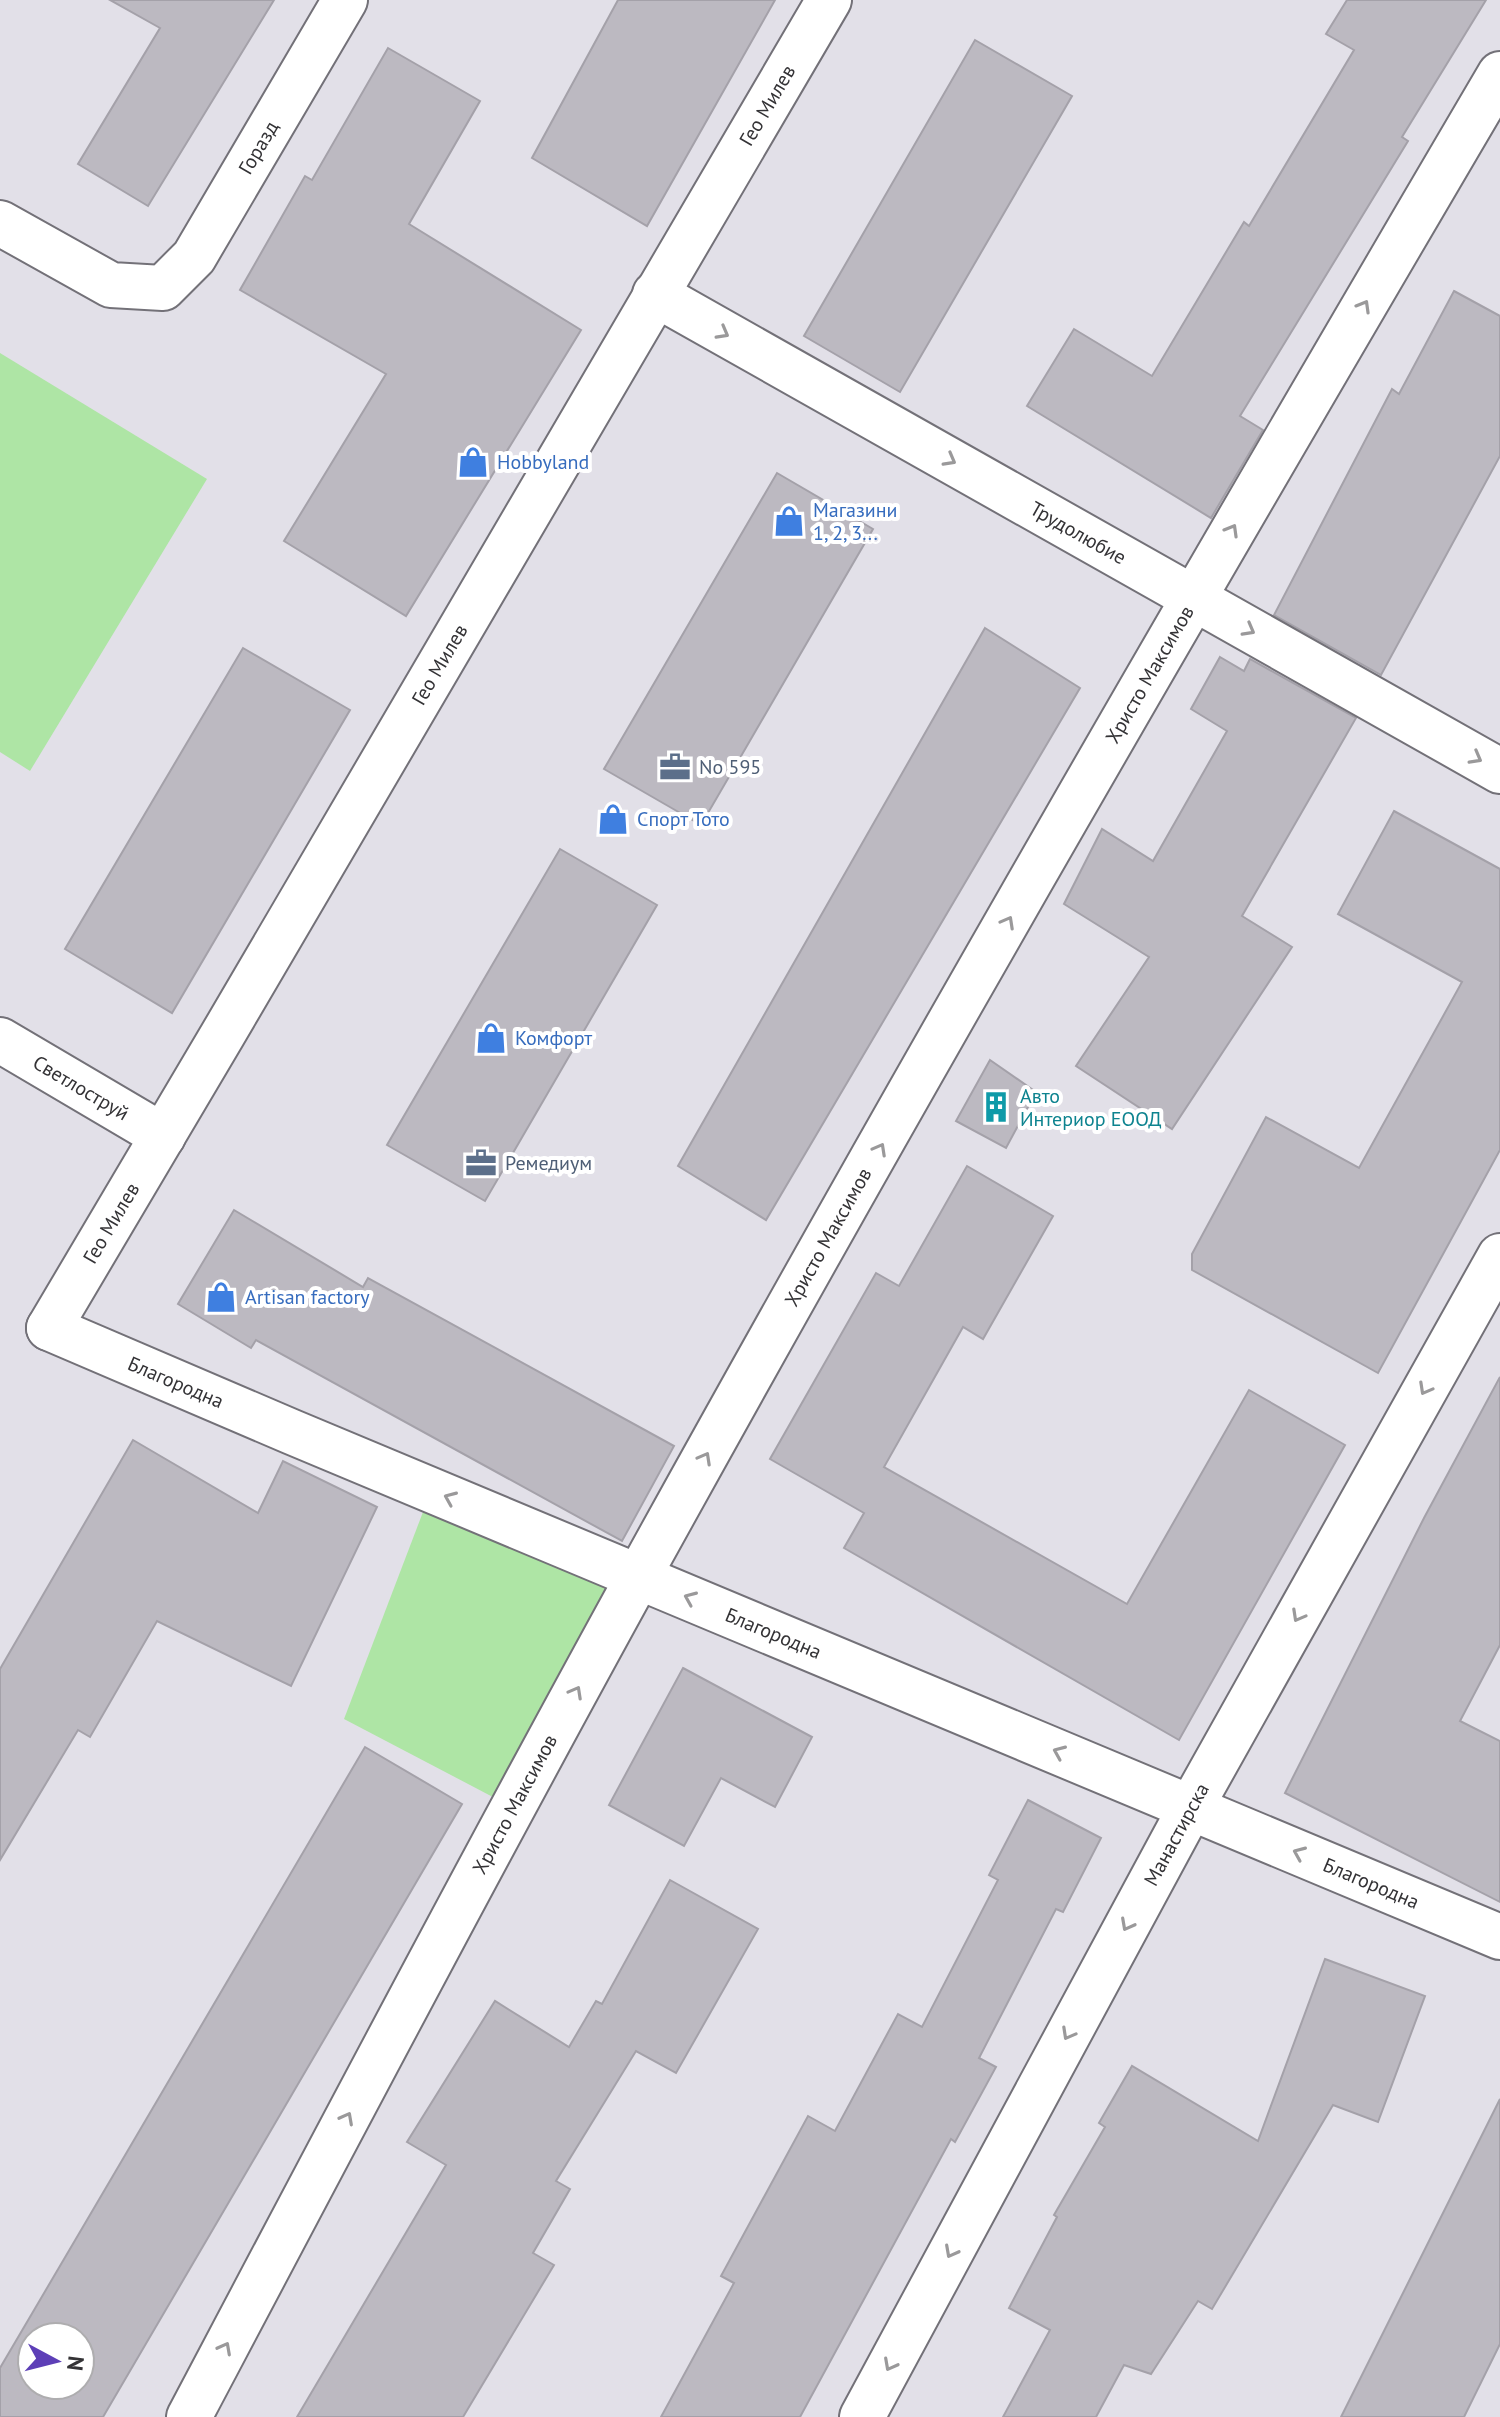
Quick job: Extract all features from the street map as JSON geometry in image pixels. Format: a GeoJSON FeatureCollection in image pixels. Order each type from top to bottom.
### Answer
{"type":"FeatureCollection","features":[{"type":"Feature","properties":{"kind":"street","name":"Горазд"},"geometry":{"type":"LineString","coordinates":[[0,223],[111,285],[163,288],[194,257],[345,0]]}},
{"type":"Feature","properties":{"kind":"street","name":"Гео Милев"},"geometry":{"type":"LineString","coordinates":[[49,1328],[829,0]]}},
{"type":"Feature","properties":{"kind":"street","name":"Христо Максимов"},"geometry":{"type":"LineString","coordinates":[[189,2417],[512,1807],[638,1577],[1192,597],[1500,74]]}},
{"type":"Feature","properties":{"kind":"street","name":"Трудолюбие"},"geometry":{"type":"LineString","coordinates":[[655,294],[1500,771]]}},
{"type":"Feature","properties":{"kind":"street","name":"Светлоструй"},"geometry":{"type":"LineString","coordinates":[[0,1040],[163,1136]]}},
{"type":"Feature","properties":{"kind":"street","name":"Манастирска"},"geometry":{"type":"LineString","coordinates":[[862,2417],[1191,1807],[1500,1256]]}},
{"type":"Feature","properties":{"kind":"street","name":"Благородна"},"geometry":{"type":"LineString","coordinates":[[49,1328],[1500,1937]]}},
{"type":"Feature","properties":{"kind":"green space"},"geometry":{"type":"Polygon","coordinates":[[[0,353],[207,479],[30,771],[0,752],[0,353]]]}},
{"type":"Feature","properties":{"kind":"green space"},"geometry":{"type":"Polygon","coordinates":[[[431,1491],[638,1577],[512,1807],[344,1719],[431,1491]]]}},
{"type":"Feature","properties":{"kind":"building"},"geometry":{"type":"Polygon","coordinates":[[[110,0],[274,0],[148,206],[78,164],[160,28],[110,0]]]}},
{"type":"Feature","properties":{"kind":"building"},"geometry":{"type":"Polygon","coordinates":[[[618,0],[775,0],[647,226],[532,158],[618,0]]]}},
{"type":"Feature","properties":{"kind":"building"},"geometry":{"type":"Polygon","coordinates":[[[1347,0],[1486,0],[1402,137],[1408,141],[1240,416],[1263,430],[1211,518],[1027,406],[1074,329],[1152,376],[1244,222],[1249,226],[1354,50],[1326,34],[1347,0]]]}},
{"type":"Feature","properties":{"kind":"building"},"geometry":{"type":"Polygon","coordinates":[[[975,40],[1072,96],[900,392],[804,336],[975,40]]]}},
{"type":"Feature","properties":{"kind":"building"},"geometry":{"type":"Polygon","coordinates":[[[388,48],[480,101],[409,224],[581,330],[406,616],[284,541],[386,374],[240,290],[305,176],[312,180],[388,48]]]}},
{"type":"Feature","properties":{"kind":"building"},"geometry":{"type":"Polygon","coordinates":[[[1454,291],[1500,316],[1500,456],[1381,675],[1274,615],[1392,389],[1399,394],[1454,291]]]}},
{"type":"Feature","properties":{"kind":"building"},"geometry":{"type":"Polygon","coordinates":[[[777,473],[873,529],[701,825],[604,769],[777,473]]]}},
{"type":"Feature","properties":{"kind":"building"},"geometry":{"type":"Polygon","coordinates":[[[985,628],[1080,688],[766,1220],[678,1166],[985,628]]]}},
{"type":"Feature","properties":{"kind":"building"},"geometry":{"type":"Polygon","coordinates":[[[243,648],[350,710],[172,1013],[65,949],[243,648]]]}},
{"type":"Feature","properties":{"kind":"building"},"geometry":{"type":"Polygon","coordinates":[[[1220,657],[1244,671],[1250,659],[1356,718],[1242,916],[1292,947],[1172,1129],[1076,1066],[1149,957],[1064,904],[1102,829],[1153,861],[1227,731],[1191,709],[1220,657]]]}},
{"type":"Feature","properties":{"kind":"building"},"geometry":{"type":"Polygon","coordinates":[[[1394,811],[1500,869],[1500,1150],[1378,1373],[1192,1270],[1192,1254],[1266,1117],[1359,1168],[1462,982],[1338,914],[1394,811]]]}},
{"type":"Feature","properties":{"kind":"building"},"geometry":{"type":"Polygon","coordinates":[[[560,849],[657,905],[485,1201],[387,1145],[560,849]]]}},
{"type":"Feature","properties":{"kind":"building","name":"Авто Интериор ЕООД"},"geometry":{"type":"Polygon","coordinates":[[[990,1060],[1036,1092],[1006,1148],[956,1121],[990,1060]]]}},
{"type":"Feature","properties":{"kind":"building"},"geometry":{"type":"Polygon","coordinates":[[[967,1166],[1053,1216],[983,1339],[963,1327],[884,1467],[1127,1604],[1249,1390],[1345,1445],[1179,1740],[844,1548],[864,1513],[770,1459],[876,1273],[899,1286],[967,1166]]]}},
{"type":"Feature","properties":{"kind":"building"},"geometry":{"type":"Polygon","coordinates":[[[234,1210],[363,1287],[368,1278],[674,1446],[622,1541],[256,1340],[251,1348],[178,1304],[234,1210]]]}},
{"type":"Feature","properties":{"kind":"building"},"geometry":{"type":"Polygon","coordinates":[[[1500,1377],[1500,1645],[1460,1721],[1500,1741],[1500,1902],[1285,1793],[1424,1518],[1500,1377]]]}},
{"type":"Feature","properties":{"kind":"building"},"geometry":{"type":"Polygon","coordinates":[[[133,1440],[258,1513],[283,1461],[377,1507],[291,1686],[157,1621],[90,1737],[78,1730],[0,1860],[0,1669],[133,1440]]]}},
{"type":"Feature","properties":{"kind":"building"},"geometry":{"type":"Polygon","coordinates":[[[683,1668],[812,1737],[775,1807],[721,1778],[684,1846],[609,1805],[683,1668]]]}},
{"type":"Feature","properties":{"kind":"building"},"geometry":{"type":"Polygon","coordinates":[[[365,1747],[462,1804],[103,2417],[0,2417],[0,2368],[16,2341],[16,2401],[96,2401],[96,2321],[28,2321],[365,1747]]]}},
{"type":"Feature","properties":{"kind":"building"},"geometry":{"type":"Polygon","coordinates":[[[1028,1800],[1101,1838],[1063,1912],[1056,1909],[979,2058],[996,2067],[955,2142],[951,2139],[800,2417],[661,2417],[734,2283],[721,2276],[808,2116],[835,2131],[898,2014],[922,2027],[998,1880],[989,1875],[1028,1800]]]}},
{"type":"Feature","properties":{"kind":"building"},"geometry":{"type":"Polygon","coordinates":[[[670,1880],[758,1929],[676,2073],[636,2051],[556,2181],[570,2189],[533,2253],[554,2265],[463,2417],[297,2417],[446,2165],[407,2142],[495,2001],[569,2047],[596,2001],[602,2004],[670,1880]]]}},
{"type":"Feature","properties":{"kind":"building"},"geometry":{"type":"Polygon","coordinates":[[[1325,1959],[1425,1996],[1378,2122],[1333,2105],[1212,2309],[1198,2301],[1151,2374],[1124,2365],[1096,2417],[1003,2417],[1050,2330],[1009,2308],[1057,2217],[1054,2215],[1105,2127],[1099,2123],[1132,2066],[1258,2141],[1325,1959]]]}},
{"type":"Feature","properties":{"kind":"building"},"geometry":{"type":"Polygon","coordinates":[[[1500,2099],[1500,2344],[1464,2417],[1341,2417],[1500,2099]]]}},
{"type":"Feature","properties":{"kind":"place","name":"Hobbyland"},"geometry":{"type":"Point","coordinates":[473,462]}},
{"type":"Feature","properties":{"kind":"place","name":"Магазини 1, 2, 3..."},"geometry":{"type":"Point","coordinates":[789,521]}},
{"type":"Feature","properties":{"kind":"place","name":"No 595"},"geometry":{"type":"Point","coordinates":[675,767]}},
{"type":"Feature","properties":{"kind":"place","name":"Спорт Тото"},"geometry":{"type":"Point","coordinates":[613,819]}},
{"type":"Feature","properties":{"kind":"place","name":"Комфорт"},"geometry":{"type":"Point","coordinates":[491,1038]}},
{"type":"Feature","properties":{"kind":"place","name":"Авто Интериор ЕООД"},"geometry":{"type":"Point","coordinates":[996,1107]}},
{"type":"Feature","properties":{"kind":"place","name":"Ремедиум"},"geometry":{"type":"Point","coordinates":[481,1163]}},
{"type":"Feature","properties":{"kind":"place","name":"Artisan factory"},"geometry":{"type":"Point","coordinates":[221,1297]}}]}
